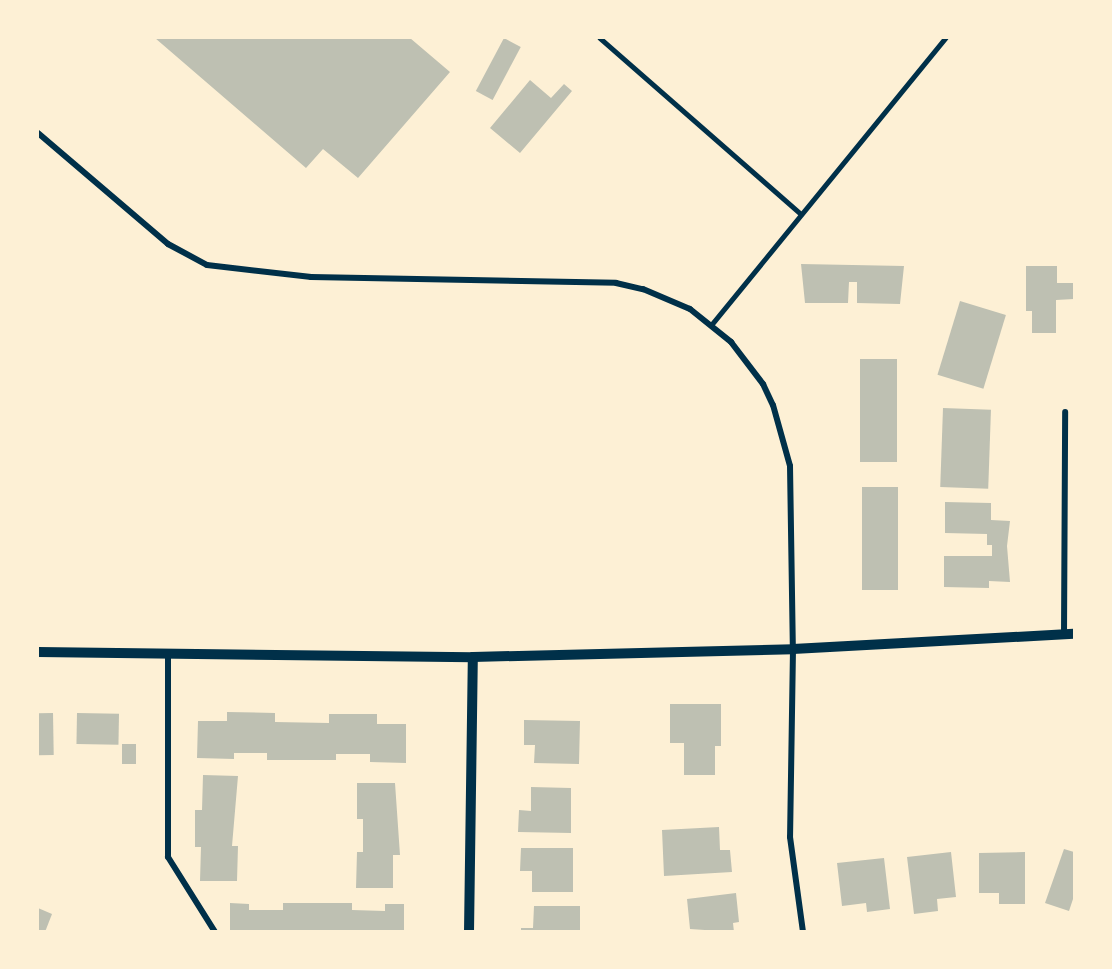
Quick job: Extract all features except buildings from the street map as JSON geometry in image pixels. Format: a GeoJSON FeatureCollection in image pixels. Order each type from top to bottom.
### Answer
{"type":"FeatureCollection","features":[{"type":"Feature","properties":{"kind":"street"},"geometry":{"type":"LineString","coordinates":[[38,133],[168,244],[207,266],[311,277],[616,283],[667,298],[712,324],[763,384],[780,423],[790,466],[793,649],[790,837],[802,932]]}},
{"type":"Feature","properties":{"kind":"street"},"geometry":{"type":"LineString","coordinates":[[38,652],[473,657],[793,649],[1070,634],[1065,412]]}},
{"type":"Feature","properties":{"kind":"street"},"geometry":{"type":"LineString","coordinates":[[168,653],[168,857],[215,932]]}},
{"type":"Feature","properties":{"kind":"street"},"geometry":{"type":"LineString","coordinates":[[469,932],[473,657]]}},
{"type":"Feature","properties":{"kind":"lane"},"geometry":{"type":"LineString","coordinates":[[600,38],[801,214]]}},
{"type":"Feature","properties":{"kind":"lane"},"geometry":{"type":"LineString","coordinates":[[712,324],[945,38]]}}]}
